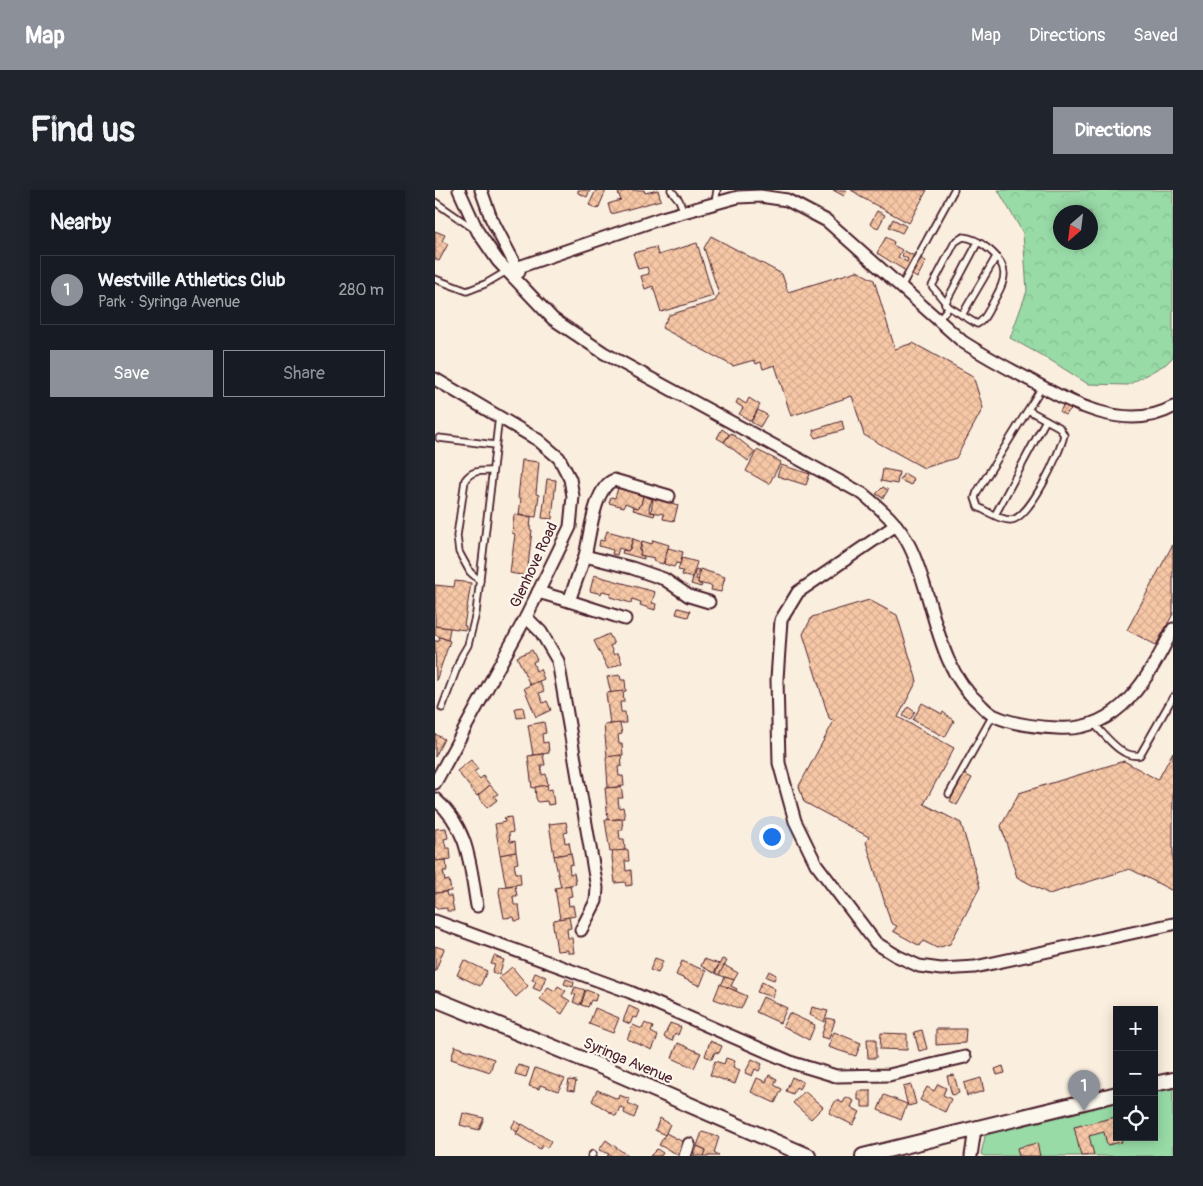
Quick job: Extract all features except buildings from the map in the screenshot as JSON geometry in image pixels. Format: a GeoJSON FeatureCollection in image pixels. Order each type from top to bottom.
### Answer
{"type":"FeatureCollection","features":[{"type":"Feature","properties":{"kind":"street"},"geometry":{"type":"LineString","coordinates":[[459,190],[478,232],[512,269]]}},
{"type":"Feature","properties":{"kind":"street"},"geometry":{"type":"LineString","coordinates":[[481,190],[512,269],[520,284],[553,319],[578,337],[863,494],[897,524],[911,547],[955,677],[969,695],[993,715],[1036,727],[1062,729],[1095,725],[1113,713],[1139,687],[1156,662],[1173,630]]}},
{"type":"Feature","properties":{"kind":"street"},"geometry":{"type":"LineString","coordinates":[[512,269],[684,212],[739,197],[760,196],[787,200],[827,221],[938,320],[987,358],[1089,410],[1124,416],[1149,415],[1173,407]]}},
{"type":"Feature","properties":{"kind":"street","name":"Glenhove Road"},"geometry":{"type":"LineString","coordinates":[[435,379],[538,440],[559,458],[570,479],[573,496],[570,528],[526,617],[435,783]]}},
{"type":"Feature","properties":{"kind":"street"},"geometry":{"type":"LineString","coordinates":[[569,601],[585,556],[599,493],[607,482],[614,480],[669,496]]}},
{"type":"Feature","properties":{"kind":"street"},"geometry":{"type":"LineString","coordinates":[[897,524],[798,592],[781,620],[777,679],[779,763],[795,821],[816,864],[875,943],[919,966],[941,969],[975,967],[1173,924]]}},
{"type":"Feature","properties":{"kind":"street"},"geometry":{"type":"LineString","coordinates":[[585,556],[632,568],[664,579],[689,596],[709,602]]}},
{"type":"Feature","properties":{"kind":"street"},"geometry":{"type":"LineString","coordinates":[[538,592],[625,619]]}},
{"type":"Feature","properties":{"kind":"street"},"geometry":{"type":"LineString","coordinates":[[526,617],[541,632],[558,661],[594,864],[596,901],[581,930]]}},
{"type":"Feature","properties":{"kind":"street"},"geometry":{"type":"LineString","coordinates":[[435,799],[450,814],[464,837],[477,906]]}},
{"type":"Feature","properties":{"kind":"street"},"geometry":{"type":"LineString","coordinates":[[435,921],[630,992],[793,1063],[836,1076],[889,1075],[965,1057]]}},
{"type":"Feature","properties":{"kind":"street","name":"Syringa Avenue"},"geometry":{"type":"LineString","coordinates":[[435,999],[593,1063],[808,1156]]}},
{"type":"Feature","properties":{"kind":"street"},"geometry":{"type":"LineString","coordinates":[[1158,1083],[1173,1080]]}},
{"type":"Feature","properties":{"kind":"street"},"geometry":{"type":"LineString","coordinates":[[863,1156],[1113,1095]]}},
{"type":"Feature","properties":{"kind":"street"},"geometry":{"type":"LineString","coordinates":[[971,1156],[975,1129]]}},
{"type":"Feature","properties":{"kind":"street"},"geometry":{"type":"LineString","coordinates":[[685,1156],[689,1144]]}},
{"type":"Feature","properties":{"kind":"lane"},"geometry":{"type":"LineString","coordinates":[[671,190],[679,200],[684,212]]}},
{"type":"Feature","properties":{"kind":"lane"},"geometry":{"type":"LineString","coordinates":[[715,204],[717,190]]}},
{"type":"Feature","properties":{"kind":"lane"},"geometry":{"type":"LineString","coordinates":[[901,287],[954,190]]}},
{"type":"Feature","properties":{"kind":"lane"},"geometry":{"type":"LineString","coordinates":[[435,202],[478,232]]}},
{"type":"Feature","properties":{"kind":"lane"},"geometry":{"type":"LineString","coordinates":[[963,237],[978,242],[996,257],[1003,267],[1003,280],[987,313],[977,324],[947,305],[932,286],[955,242],[963,237]]}},
{"type":"Feature","properties":{"kind":"lane"},"geometry":{"type":"LineString","coordinates":[[938,320],[978,242]]}},
{"type":"Feature","properties":{"kind":"lane"},"geometry":{"type":"LineString","coordinates":[[961,315],[996,257]]}},
{"type":"Feature","properties":{"kind":"lane"},"geometry":{"type":"LineString","coordinates":[[435,279],[467,291],[485,284],[512,269]]}},
{"type":"Feature","properties":{"kind":"lane"},"geometry":{"type":"LineString","coordinates":[[1028,410],[1059,427],[1064,435],[1047,476],[1022,516],[1011,520],[978,507],[975,498],[1028,410],[1042,387]]}},
{"type":"Feature","properties":{"kind":"lane"},"geometry":{"type":"LineString","coordinates":[[442,708],[471,634],[480,580],[499,416]]}},
{"type":"Feature","properties":{"kind":"lane"},"geometry":{"type":"LineString","coordinates":[[995,515],[1046,420]]}},
{"type":"Feature","properties":{"kind":"lane"},"geometry":{"type":"LineString","coordinates":[[439,438],[495,445]]}},
{"type":"Feature","properties":{"kind":"lane"},"geometry":{"type":"LineString","coordinates":[[480,580],[462,562],[459,552],[457,528],[465,480],[469,474],[478,471],[492,471]]}},
{"type":"Feature","properties":{"kind":"lane"},"geometry":{"type":"LineString","coordinates":[[1095,725],[1127,754],[1140,755],[1173,697]]}},
{"type":"Feature","properties":{"kind":"lane"},"geometry":{"type":"LineString","coordinates":[[949,794],[993,715]]}},
{"type":"Feature","properties":{"kind":"green space"},"geometry":{"type":"Polygon","coordinates":[[[998,190],[1173,190],[1173,357],[1166,364],[1128,385],[1088,384],[1010,338],[1027,291],[1023,233],[998,190]]]}},
{"type":"Feature","properties":{"kind":"green space"},"geometry":{"type":"Polygon","coordinates":[[[1173,1081],[1173,1156],[984,1156],[981,1154],[987,1128],[1113,1096],[1113,1141],[1158,1141],[1158,1084],[1173,1081]]]}},
{"type":"Feature","properties":{"kind":"place","name":"Westville Athletics Club"},"geometry":{"type":"Point","coordinates":[1084,1111]}}]}
